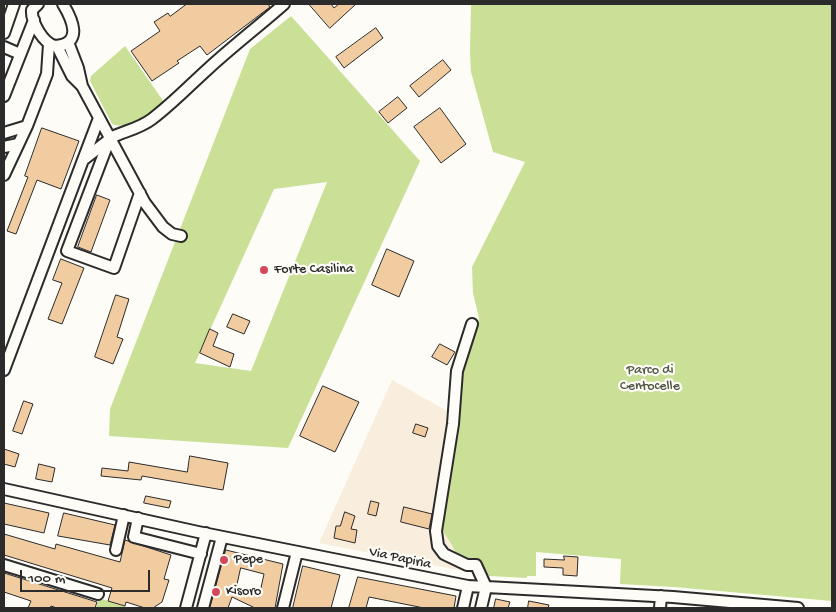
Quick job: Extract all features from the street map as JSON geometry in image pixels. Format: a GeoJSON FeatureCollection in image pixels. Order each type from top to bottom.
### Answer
{"type":"FeatureCollection","features":[{"type":"Feature","properties":{"kind":"street"},"geometry":{"type":"LineString","coordinates":[[4,33],[14,4]]}},
{"type":"Feature","properties":{"kind":"street"},"geometry":{"type":"LineString","coordinates":[[38,4],[32,10],[34,20],[45,40],[53,45],[65,61],[72,76],[82,86]]}},
{"type":"Feature","properties":{"kind":"street"},"geometry":{"type":"LineString","coordinates":[[53,45],[68,42],[72,36],[74,26],[63,4]]}},
{"type":"Feature","properties":{"kind":"street"},"geometry":{"type":"LineString","coordinates":[[83,160],[110,138],[121,132],[138,128],[151,120],[174,102],[232,47],[284,4]]}},
{"type":"Feature","properties":{"kind":"street"},"geometry":{"type":"LineString","coordinates":[[4,96],[34,20]]}},
{"type":"Feature","properties":{"kind":"street"},"geometry":{"type":"LineString","coordinates":[[68,42],[78,68],[82,86],[140,193],[163,227],[172,234],[181,236]]}},
{"type":"Feature","properties":{"kind":"street"},"geometry":{"type":"LineString","coordinates":[[4,175],[48,74],[53,45]]}},
{"type":"Feature","properties":{"kind":"street"},"geometry":{"type":"LineString","coordinates":[[4,47],[20,54]]}},
{"type":"Feature","properties":{"kind":"street"},"geometry":{"type":"LineString","coordinates":[[48,74],[65,61]]}},
{"type":"Feature","properties":{"kind":"street"},"geometry":{"type":"LineString","coordinates":[[4,370],[99,118]]}},
{"type":"Feature","properties":{"kind":"street"},"geometry":{"type":"LineString","coordinates":[[4,133],[26,126]]}},
{"type":"Feature","properties":{"kind":"street"},"geometry":{"type":"LineString","coordinates":[[110,138],[67,251],[114,268],[140,193]]}},
{"type":"Feature","properties":{"kind":"street"},"geometry":{"type":"LineString","coordinates":[[4,147],[18,144]]}},
{"type":"Feature","properties":{"kind":"street"},"geometry":{"type":"LineString","coordinates":[[472,324],[457,371],[454,424],[436,531],[440,550],[444,554],[467,564],[476,565],[486,587],[482,608]]}},
{"type":"Feature","properties":{"kind":"street","name":"Via Papiria"},"geometry":{"type":"LineString","coordinates":[[4,489],[222,537],[468,586],[660,596],[798,608]]}},
{"type":"Feature","properties":{"kind":"street"},"geometry":{"type":"LineString","coordinates":[[116,550],[124,515]]}},
{"type":"Feature","properties":{"kind":"street"},"geometry":{"type":"LineString","coordinates":[[138,518],[134,537],[200,555],[211,553],[216,560]]}},
{"type":"Feature","properties":{"kind":"street"},"geometry":{"type":"LineString","coordinates":[[186,608],[206,533]]}},
{"type":"Feature","properties":{"kind":"street"},"geometry":{"type":"LineString","coordinates":[[203,608],[222,537]]}},
{"type":"Feature","properties":{"kind":"street"},"geometry":{"type":"LineString","coordinates":[[283,608],[297,552]]}},
{"type":"Feature","properties":{"kind":"street"},"geometry":{"type":"LineString","coordinates":[[4,565],[98,594]]}},
{"type":"Feature","properties":{"kind":"street"},"geometry":{"type":"LineString","coordinates":[[463,608],[468,586]]}},
{"type":"Feature","properties":{"kind":"street"},"geometry":{"type":"LineString","coordinates":[[660,596],[660,608]]}},
{"type":"Feature","properties":{"kind":"shaded area"},"geometry":{"type":"Polygon","coordinates":[[[392,380],[458,417],[442,530],[457,556],[476,565],[489,576],[319,543],[392,380]]]}},
{"type":"Feature","properties":{"kind":"green space","name":"Parco di Centocelle"},"geometry":{"type":"Polygon","coordinates":[[[471,4],[832,4],[832,601],[620,584],[621,559],[536,552],[536,576],[527,576],[527,578],[489,576],[476,565],[457,556],[442,530],[456,440],[461,378],[479,318],[473,293],[472,267],[525,162],[493,152],[471,72],[471,4]]]}},
{"type":"Feature","properties":{"kind":"green space"},"geometry":{"type":"Polygon","coordinates":[[[291,16],[420,161],[288,448],[109,436],[110,409],[250,49],[291,16]],[[327,182],[274,189],[195,363],[251,371],[327,182]]]}},
{"type":"Feature","properties":{"kind":"green space"},"geometry":{"type":"Polygon","coordinates":[[[125,46],[164,102],[133,123],[119,125],[112,124],[90,81],[91,76],[125,46]]]}},
{"type":"Feature","properties":{"kind":"green space"},"geometry":{"type":"Polygon","coordinates":[[[99,598],[130,608],[96,608],[99,598]]]}},
{"type":"Feature","properties":{"kind":"building"},"geometry":{"type":"Polygon","coordinates":[[[187,4],[268,4],[270,7],[207,55],[200,46],[152,81],[131,51],[160,31],[154,22],[168,13],[170,16],[187,4]]]}},
{"type":"Feature","properties":{"kind":"building"},"geometry":{"type":"Polygon","coordinates":[[[309,4],[331,4],[334,8],[339,4],[356,4],[330,28],[309,4]]]}},
{"type":"Feature","properties":{"kind":"building"},"geometry":{"type":"Polygon","coordinates":[[[376,28],[383,38],[344,68],[336,57],[376,28]]]}},
{"type":"Feature","properties":{"kind":"building"},"geometry":{"type":"Polygon","coordinates":[[[443,60],[451,70],[419,97],[410,86],[443,60]]]}},
{"type":"Feature","properties":{"kind":"building"},"geometry":{"type":"Polygon","coordinates":[[[398,97],[407,108],[388,123],[379,112],[398,97]]]}},
{"type":"Feature","properties":{"kind":"building"},"geometry":{"type":"Polygon","coordinates":[[[440,108],[466,144],[441,163],[414,127],[440,108]]]}},
{"type":"Feature","properties":{"kind":"building"},"geometry":{"type":"Polygon","coordinates":[[[42,128],[79,141],[61,189],[37,180],[16,234],[7,231],[28,177],[25,176],[42,128]]]}},
{"type":"Feature","properties":{"kind":"building"},"geometry":{"type":"Polygon","coordinates":[[[97,195],[110,200],[91,252],[78,247],[97,195]]]}},
{"type":"Feature","properties":{"kind":"building"},"geometry":{"type":"Polygon","coordinates":[[[387,249],[414,261],[399,297],[372,285],[387,249]]]}},
{"type":"Feature","properties":{"kind":"building"},"geometry":{"type":"Polygon","coordinates":[[[61,259],[84,268],[62,324],[48,319],[62,283],[53,280],[61,259]]]}},
{"type":"Feature","properties":{"kind":"building"},"geometry":{"type":"Polygon","coordinates":[[[116,295],[129,299],[117,337],[123,339],[113,364],[95,357],[116,295]]]}},
{"type":"Feature","properties":{"kind":"building"},"geometry":{"type":"Polygon","coordinates":[[[233,314],[250,321],[244,334],[227,327],[233,314]]]}},
{"type":"Feature","properties":{"kind":"building"},"geometry":{"type":"Polygon","coordinates":[[[210,329],[218,333],[213,346],[234,354],[230,367],[200,353],[210,329]]]}},
{"type":"Feature","properties":{"kind":"building"},"geometry":{"type":"Polygon","coordinates":[[[440,344],[455,352],[447,365],[432,357],[440,344]]]}},
{"type":"Feature","properties":{"kind":"building"},"geometry":{"type":"Polygon","coordinates":[[[323,386],[359,402],[335,452],[300,436],[323,386]]]}},
{"type":"Feature","properties":{"kind":"building"},"geometry":{"type":"Polygon","coordinates":[[[24,401],[33,404],[22,434],[13,431],[24,401]]]}},
{"type":"Feature","properties":{"kind":"building"},"geometry":{"type":"Polygon","coordinates":[[[416,424],[428,428],[425,437],[413,433],[416,424]]]}},
{"type":"Feature","properties":{"kind":"building"},"geometry":{"type":"Polygon","coordinates":[[[4,449],[19,454],[15,467],[4,464],[4,449]]]}},
{"type":"Feature","properties":{"kind":"building"},"geometry":{"type":"Polygon","coordinates":[[[190,456],[228,463],[223,490],[142,476],[141,480],[101,476],[102,468],[128,471],[129,462],[187,472],[190,456]]]}},
{"type":"Feature","properties":{"kind":"building"},"geometry":{"type":"Polygon","coordinates":[[[39,464],[55,468],[52,482],[36,479],[39,464]]]}},
{"type":"Feature","properties":{"kind":"building"},"geometry":{"type":"Polygon","coordinates":[[[146,496],[171,501],[169,508],[144,503],[146,496]]]}},
{"type":"Feature","properties":{"kind":"building"},"geometry":{"type":"Polygon","coordinates":[[[371,501],[379,503],[376,516],[368,514],[371,501]]]}},
{"type":"Feature","properties":{"kind":"building"},"geometry":{"type":"Polygon","coordinates":[[[4,503],[49,513],[44,533],[4,524],[4,503]]]}},
{"type":"Feature","properties":{"kind":"building"},"geometry":{"type":"Polygon","coordinates":[[[404,507],[432,514],[429,529],[401,522],[404,507]]]}},
{"type":"Feature","properties":{"kind":"building"},"geometry":{"type":"Polygon","coordinates":[[[345,512],[355,516],[351,529],[357,530],[355,543],[334,538],[336,526],[340,526],[345,512]]]}},
{"type":"Feature","properties":{"kind":"building"},"geometry":{"type":"Polygon","coordinates":[[[64,513],[115,525],[110,545],[58,536],[64,513]]]}},
{"type":"Feature","properties":{"kind":"building"},"geometry":{"type":"Polygon","coordinates":[[[4,534],[55,549],[56,544],[120,562],[125,540],[171,555],[164,579],[169,580],[162,602],[153,608],[145,608],[126,602],[125,606],[108,601],[112,588],[4,555],[4,534]]]}},
{"type":"Feature","properties":{"kind":"building"},"geometry":{"type":"Polygon","coordinates":[[[226,550],[283,564],[275,608],[255,608],[232,597],[228,608],[210,608],[226,550]],[[241,568],[237,586],[259,597],[264,574],[241,568]]]}},
{"type":"Feature","properties":{"kind":"building"},"geometry":{"type":"Polygon","coordinates":[[[564,556],[578,557],[577,576],[563,575],[563,568],[544,567],[544,559],[564,560],[564,556]]]}},
{"type":"Feature","properties":{"kind":"building"},"geometry":{"type":"Polygon","coordinates":[[[303,566],[340,575],[331,608],[293,608],[303,566]]]}},
{"type":"Feature","properties":{"kind":"building"},"geometry":{"type":"Polygon","coordinates":[[[4,573],[97,602],[95,608],[57,608],[51,606],[50,608],[28,608],[31,601],[4,592],[4,573]]]}},
{"type":"Feature","properties":{"kind":"building"},"geometry":{"type":"Polygon","coordinates":[[[358,577],[456,596],[454,608],[424,608],[369,597],[366,608],[349,608],[358,577]]]}},
{"type":"Feature","properties":{"kind":"building"},"geometry":{"type":"Polygon","coordinates":[[[496,599],[510,602],[508,608],[494,608],[496,599]]]}},
{"type":"Feature","properties":{"kind":"building"},"geometry":{"type":"Polygon","coordinates":[[[529,601],[549,605],[548,608],[528,608],[529,601]]]}},
{"type":"Feature","properties":{"kind":"place","name":"Forte Casilina"},"geometry":{"type":"Point","coordinates":[264,270]}},
{"type":"Feature","properties":{"kind":"place","name":"Pepe"},"geometry":{"type":"Point","coordinates":[224,560]}},
{"type":"Feature","properties":{"kind":"place","name":"Kisoro"},"geometry":{"type":"Point","coordinates":[216,592]}}]}
